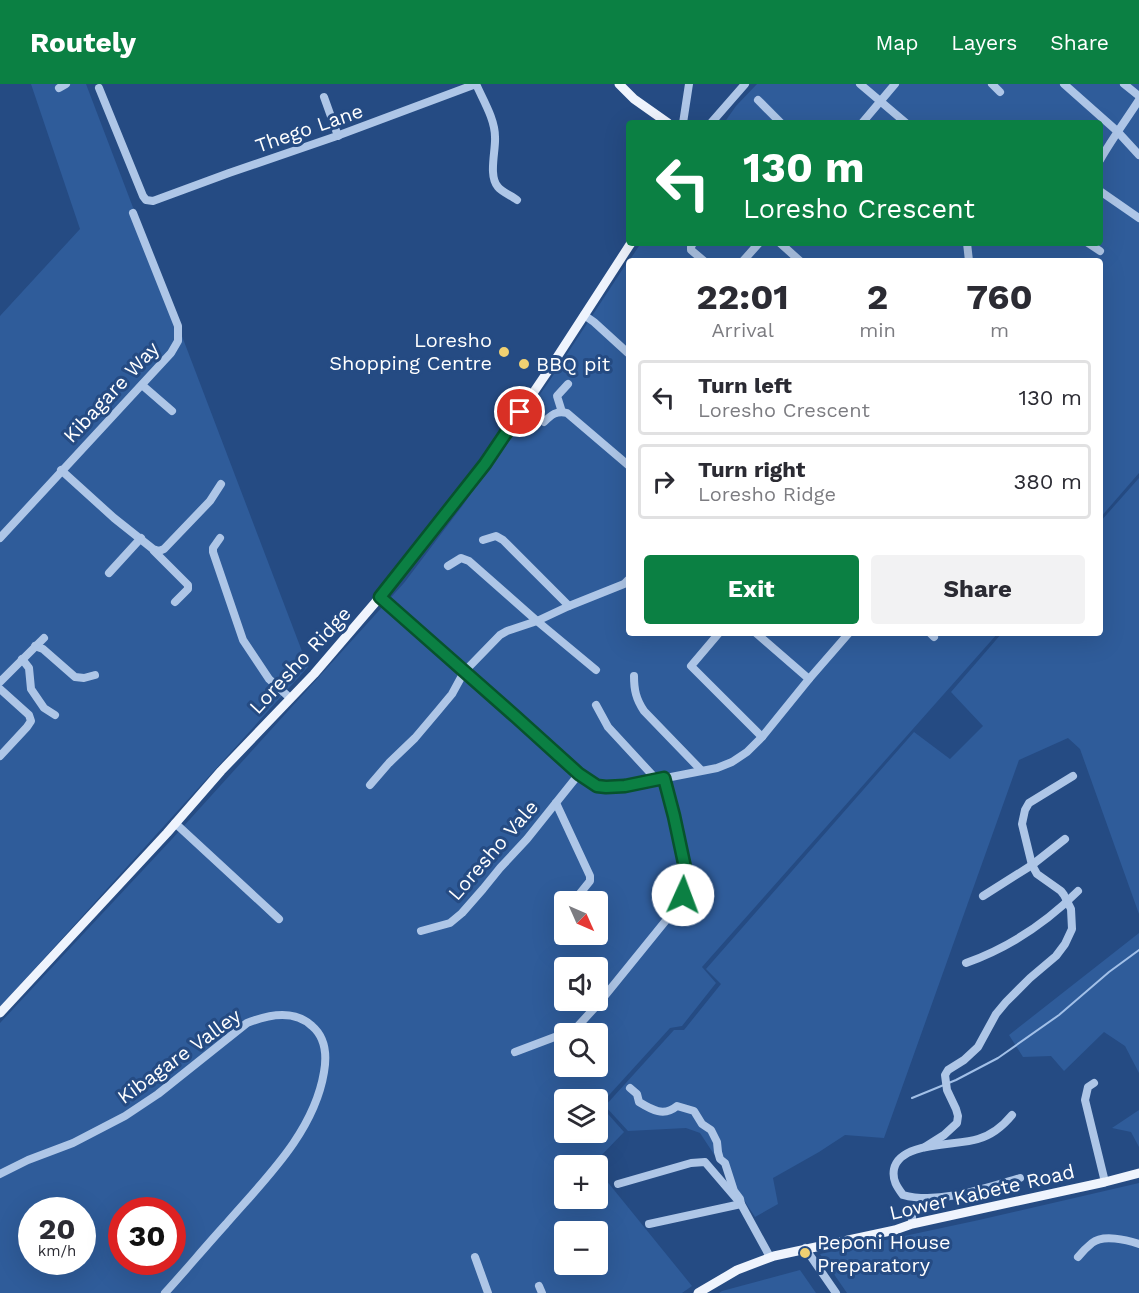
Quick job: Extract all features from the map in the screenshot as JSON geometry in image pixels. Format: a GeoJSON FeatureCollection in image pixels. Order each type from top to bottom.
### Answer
{"type":"FeatureCollection","features":[{"type":"Feature","properties":{"kind":"main road"},"geometry":{"type":"LineString","coordinates":[[619,84],[634,99],[664,120]]}},
{"type":"Feature","properties":{"kind":"main road","name":"Loresho Ridge"},"geometry":{"type":"LineString","coordinates":[[0,1013],[221,771],[314,674],[380,597],[485,464],[629,246]]}},
{"type":"Feature","properties":{"kind":"main road","name":"Lower Kabete Road"},"geometry":{"type":"LineString","coordinates":[[698,1293],[737,1270],[770,1257],[1139,1173]]}},
{"type":"Feature","properties":{"kind":"street"},"geometry":{"type":"LineString","coordinates":[[96,86],[109,84]]}},
{"type":"Feature","properties":{"kind":"street"},"geometry":{"type":"LineString","coordinates":[[476,84],[490,116],[495,136],[493,173],[495,182],[499,189],[517,200]]}},
{"type":"Feature","properties":{"kind":"street","name":"Thego Lane"},"geometry":{"type":"LineString","coordinates":[[96,86],[143,196],[153,201],[338,136],[476,84]]}},
{"type":"Feature","properties":{"kind":"street"},"geometry":{"type":"LineString","coordinates":[[683,120],[689,84]]}},
{"type":"Feature","properties":{"kind":"street"},"geometry":{"type":"LineString","coordinates":[[714,120],[745,84]]}},
{"type":"Feature","properties":{"kind":"street"},"geometry":{"type":"LineString","coordinates":[[860,84],[902,120]]}},
{"type":"Feature","properties":{"kind":"street"},"geometry":{"type":"LineString","coordinates":[[864,120],[895,84]]}},
{"type":"Feature","properties":{"kind":"street"},"geometry":{"type":"LineString","coordinates":[[992,84],[1000,92]]}},
{"type":"Feature","properties":{"kind":"street"},"geometry":{"type":"LineString","coordinates":[[1064,84],[1139,155]]}},
{"type":"Feature","properties":{"kind":"street"},"geometry":{"type":"LineString","coordinates":[[1103,155],[1139,98],[1124,84]]}},
{"type":"Feature","properties":{"kind":"street"},"geometry":{"type":"LineString","coordinates":[[324,97],[338,136]]}},
{"type":"Feature","properties":{"kind":"street"},"geometry":{"type":"LineString","coordinates":[[758,100],[778,120]]}},
{"type":"Feature","properties":{"kind":"street"},"geometry":{"type":"LineString","coordinates":[[1103,193],[1139,218]]}},
{"type":"Feature","properties":{"kind":"street","name":"Kibagare Way"},"geometry":{"type":"LineString","coordinates":[[0,538],[171,353],[178,340],[178,326],[133,213]]}},
{"type":"Feature","properties":{"kind":"street"},"geometry":{"type":"LineString","coordinates":[[692,246],[692,250],[701,258]]}},
{"type":"Feature","properties":{"kind":"street"},"geometry":{"type":"LineString","coordinates":[[746,258],[756,246]]}},
{"type":"Feature","properties":{"kind":"street"},"geometry":{"type":"LineString","coordinates":[[783,246],[797,258]]}},
{"type":"Feature","properties":{"kind":"street"},"geometry":{"type":"LineString","coordinates":[[1092,246],[1100,251]]}},
{"type":"Feature","properties":{"kind":"street"},"geometry":{"type":"LineString","coordinates":[[584,315],[626,351]]}},
{"type":"Feature","properties":{"kind":"street"},"geometry":{"type":"LineString","coordinates":[[562,412],[557,396],[568,384]]}},
{"type":"Feature","properties":{"kind":"street"},"geometry":{"type":"LineString","coordinates":[[142,385],[172,411]]}},
{"type":"Feature","properties":{"kind":"street"},"geometry":{"type":"LineString","coordinates":[[544,422],[553,413],[567,413],[626,463]]}},
{"type":"Feature","properties":{"kind":"street"},"geometry":{"type":"LineString","coordinates":[[61,470],[114,518],[141,538],[189,586],[175,602]]}},
{"type":"Feature","properties":{"kind":"street"},"geometry":{"type":"LineString","coordinates":[[153,549],[159,551],[164,549],[210,501],[221,484]]}},
{"type":"Feature","properties":{"kind":"street"},"geometry":{"type":"LineString","coordinates":[[483,540],[496,536],[503,540],[569,606]]}},
{"type":"Feature","properties":{"kind":"street"},"geometry":{"type":"LineString","coordinates":[[109,573],[141,538]]}},
{"type":"Feature","properties":{"kind":"street"},"geometry":{"type":"LineString","coordinates":[[220,538],[213,552],[237,627],[269,679],[290,698]]}},
{"type":"Feature","properties":{"kind":"street"},"geometry":{"type":"LineString","coordinates":[[448,566],[461,558],[469,561],[596,670]]}},
{"type":"Feature","properties":{"kind":"street"},"geometry":{"type":"LineString","coordinates":[[370,785],[415,738],[452,694],[464,672],[507,630],[537,621],[616,588],[626,581]]}},
{"type":"Feature","properties":{"kind":"street"},"geometry":{"type":"LineString","coordinates":[[380,597],[579,774],[597,786],[606,787],[625,786],[717,768],[732,762],[747,752],[762,737],[846,636]]}},
{"type":"Feature","properties":{"kind":"street"},"geometry":{"type":"LineString","coordinates":[[716,636],[691,666],[762,737]]}},
{"type":"Feature","properties":{"kind":"street"},"geometry":{"type":"LineString","coordinates":[[759,636],[809,679]]}},
{"type":"Feature","properties":{"kind":"street"},"geometry":{"type":"LineString","coordinates":[[0,682],[44,638]]}},
{"type":"Feature","properties":{"kind":"street"},"geometry":{"type":"LineString","coordinates":[[35,646],[43,649],[75,677],[84,678],[95,675]]}},
{"type":"Feature","properties":{"kind":"street"},"geometry":{"type":"LineString","coordinates":[[22,659],[28,668],[32,688],[44,708],[55,715]]}},
{"type":"Feature","properties":{"kind":"street"},"geometry":{"type":"LineString","coordinates":[[634,676],[637,701],[644,711],[702,770]]}},
{"type":"Feature","properties":{"kind":"street"},"geometry":{"type":"LineString","coordinates":[[0,756],[31,721],[29,715],[1,693]]}},
{"type":"Feature","properties":{"kind":"street"},"geometry":{"type":"LineString","coordinates":[[515,1052],[578,1026],[676,908],[686,886],[687,877],[674,816],[660,778],[608,727],[597,705]]}},
{"type":"Feature","properties":{"kind":"street","name":"Loresho Vale"},"geometry":{"type":"LineString","coordinates":[[421,931],[455,920],[527,839],[579,774]]}},
{"type":"Feature","properties":{"kind":"street"},"geometry":{"type":"LineString","coordinates":[[912,1224],[912,1203],[897,1188],[893,1172],[900,1158],[944,1135],[957,1123],[958,1116],[947,1089],[945,1075],[948,1070],[978,1047],[996,1014],[1030,978],[1050,963],[1065,944],[1072,929],[1071,909],[1067,899],[1061,891],[1037,874],[1032,865],[1022,824],[1029,803],[1073,776]]}},
{"type":"Feature","properties":{"kind":"street"},"geometry":{"type":"LineString","coordinates":[[556,803],[590,876],[590,881],[582,891]]}},
{"type":"Feature","properties":{"kind":"street"},"geometry":{"type":"LineString","coordinates":[[175,823],[279,919]]}},
{"type":"Feature","properties":{"kind":"street"},"geometry":{"type":"LineString","coordinates":[[983,896],[1032,865],[1065,839]]}},
{"type":"Feature","properties":{"kind":"street"},"geometry":{"type":"LineString","coordinates":[[966,963],[985,956],[1034,928],[1078,891]]}},
{"type":"Feature","properties":{"kind":"street","name":"Kibagare Valley"},"geometry":{"type":"LineString","coordinates":[[0,1174],[28,1160],[73,1143],[119,1120],[158,1094],[247,1023],[274,1015],[293,1017],[308,1022],[320,1036],[326,1055],[320,1092],[310,1116],[266,1178],[165,1293]]}},
{"type":"Feature","properties":{"kind":"street"},"geometry":{"type":"LineString","coordinates":[[1094,1083],[1088,1088],[1085,1100],[1105,1182]]}},
{"type":"Feature","properties":{"kind":"street"},"geometry":{"type":"LineString","coordinates":[[630,1088],[637,1094],[639,1102],[654,1110],[661,1112],[672,1110],[677,1106],[694,1111],[702,1124],[711,1130],[717,1142],[720,1160],[726,1165],[734,1191],[741,1204]]}},
{"type":"Feature","properties":{"kind":"street"},"geometry":{"type":"LineString","coordinates":[[925,1146],[981,1138],[1005,1125],[1012,1115]]}},
{"type":"Feature","properties":{"kind":"street"},"geometry":{"type":"LineString","coordinates":[[618,1184],[691,1163],[705,1162],[741,1204],[770,1257]]}},
{"type":"Feature","properties":{"kind":"street"},"geometry":{"type":"LineString","coordinates":[[912,1203],[987,1188],[1020,1178]]}},
{"type":"Feature","properties":{"kind":"street"},"geometry":{"type":"LineString","coordinates":[[649,1224],[741,1204]]}},
{"type":"Feature","properties":{"kind":"street"},"geometry":{"type":"LineString","coordinates":[[1078,1257],[1093,1241],[1101,1239],[1139,1244]]}},
{"type":"Feature","properties":{"kind":"street"},"geometry":{"type":"LineString","coordinates":[[805,1248],[836,1293]]}},
{"type":"Feature","properties":{"kind":"street"},"geometry":{"type":"LineString","coordinates":[[476,1257],[489,1293]]}},
{"type":"Feature","properties":{"kind":"shaded area"},"geometry":{"type":"Polygon","coordinates":[[[31,84],[86,84],[308,667],[0,1007],[0,316],[80,229],[31,84]]]}},
{"type":"Feature","properties":{"kind":"shaded area"},"geometry":{"type":"Polygon","coordinates":[[[757,84],[1139,84],[1139,473],[1103,515],[1103,258],[631,258],[639,246],[1103,246],[1103,120],[726,120],[757,84]]]}},
{"type":"Feature","properties":{"kind":"shaded area"},"geometry":{"type":"Polygon","coordinates":[[[626,264],[626,636],[995,636],[702,967],[716,983],[682,1026],[670,1028],[608,1096],[608,1089],[554,1089],[554,1143],[608,1143],[608,1114],[624,1132],[602,1155],[554,1155],[554,1209],[608,1209],[608,1183],[692,1286],[682,1293],[0,1293],[0,1023],[172,839],[404,583],[463,505],[550,380],[626,264]]]}},
{"type":"Feature","properties":{"kind":"shaded area"},"geometry":{"type":"Polygon","coordinates":[[[1139,478],[1139,914],[1080,749],[1068,738],[1019,760],[884,1138],[845,1135],[773,1178],[778,1204],[755,1217],[700,1133],[686,1128],[628,1131],[608,1109],[608,1103],[674,1030],[684,1030],[721,984],[706,969],[914,732],[950,759],[983,726],[951,692],[999,636],[1103,636],[1103,519],[1139,478]]]}},
{"type":"Feature","properties":{"kind":"shaded area"},"geometry":{"type":"Polygon","coordinates":[[[1139,933],[1139,1073],[1125,1046],[1104,1032],[1064,1071],[1051,1056],[1023,1057],[1009,1035],[1139,933]]]}},
{"type":"Feature","properties":{"kind":"shaded area"},"geometry":{"type":"Polygon","coordinates":[[[1139,1110],[1139,1147],[1131,1132],[1112,1128],[1139,1110]]]}},
{"type":"Feature","properties":{"kind":"shaded area"},"geometry":{"type":"Polygon","coordinates":[[[1139,1183],[1139,1293],[847,1293],[820,1254],[979,1220],[1139,1183]]]}},
{"type":"Feature","properties":{"kind":"shaded area"},"geometry":{"type":"Polygon","coordinates":[[[800,1270],[816,1293],[719,1293],[722,1291],[800,1270]]]}},
{"type":"Feature","properties":{"kind":"waterway"},"geometry":{"type":"LineString","coordinates":[[912,1098],[956,1080],[998,1058],[1059,1015],[1109,972],[1139,950]]}},
{"type":"Feature","properties":{"kind":"place","name":"Loresho Shopping Centre"},"geometry":{"type":"Point","coordinates":[504,352]}},
{"type":"Feature","properties":{"kind":"place","name":"BBQ pit"},"geometry":{"type":"Point","coordinates":[524,364]}},
{"type":"Feature","properties":{"kind":"place","name":"Peponi House Preparatory"},"geometry":{"type":"Point","coordinates":[805,1253]}},
{"type":"Feature","properties":{"kind":"route"},"geometry":{"type":"LineString","coordinates":[[520,412],[485,464],[380,597],[579,774],[597,786],[625,786],[664,778],[687,877],[683,895]]}}]}
